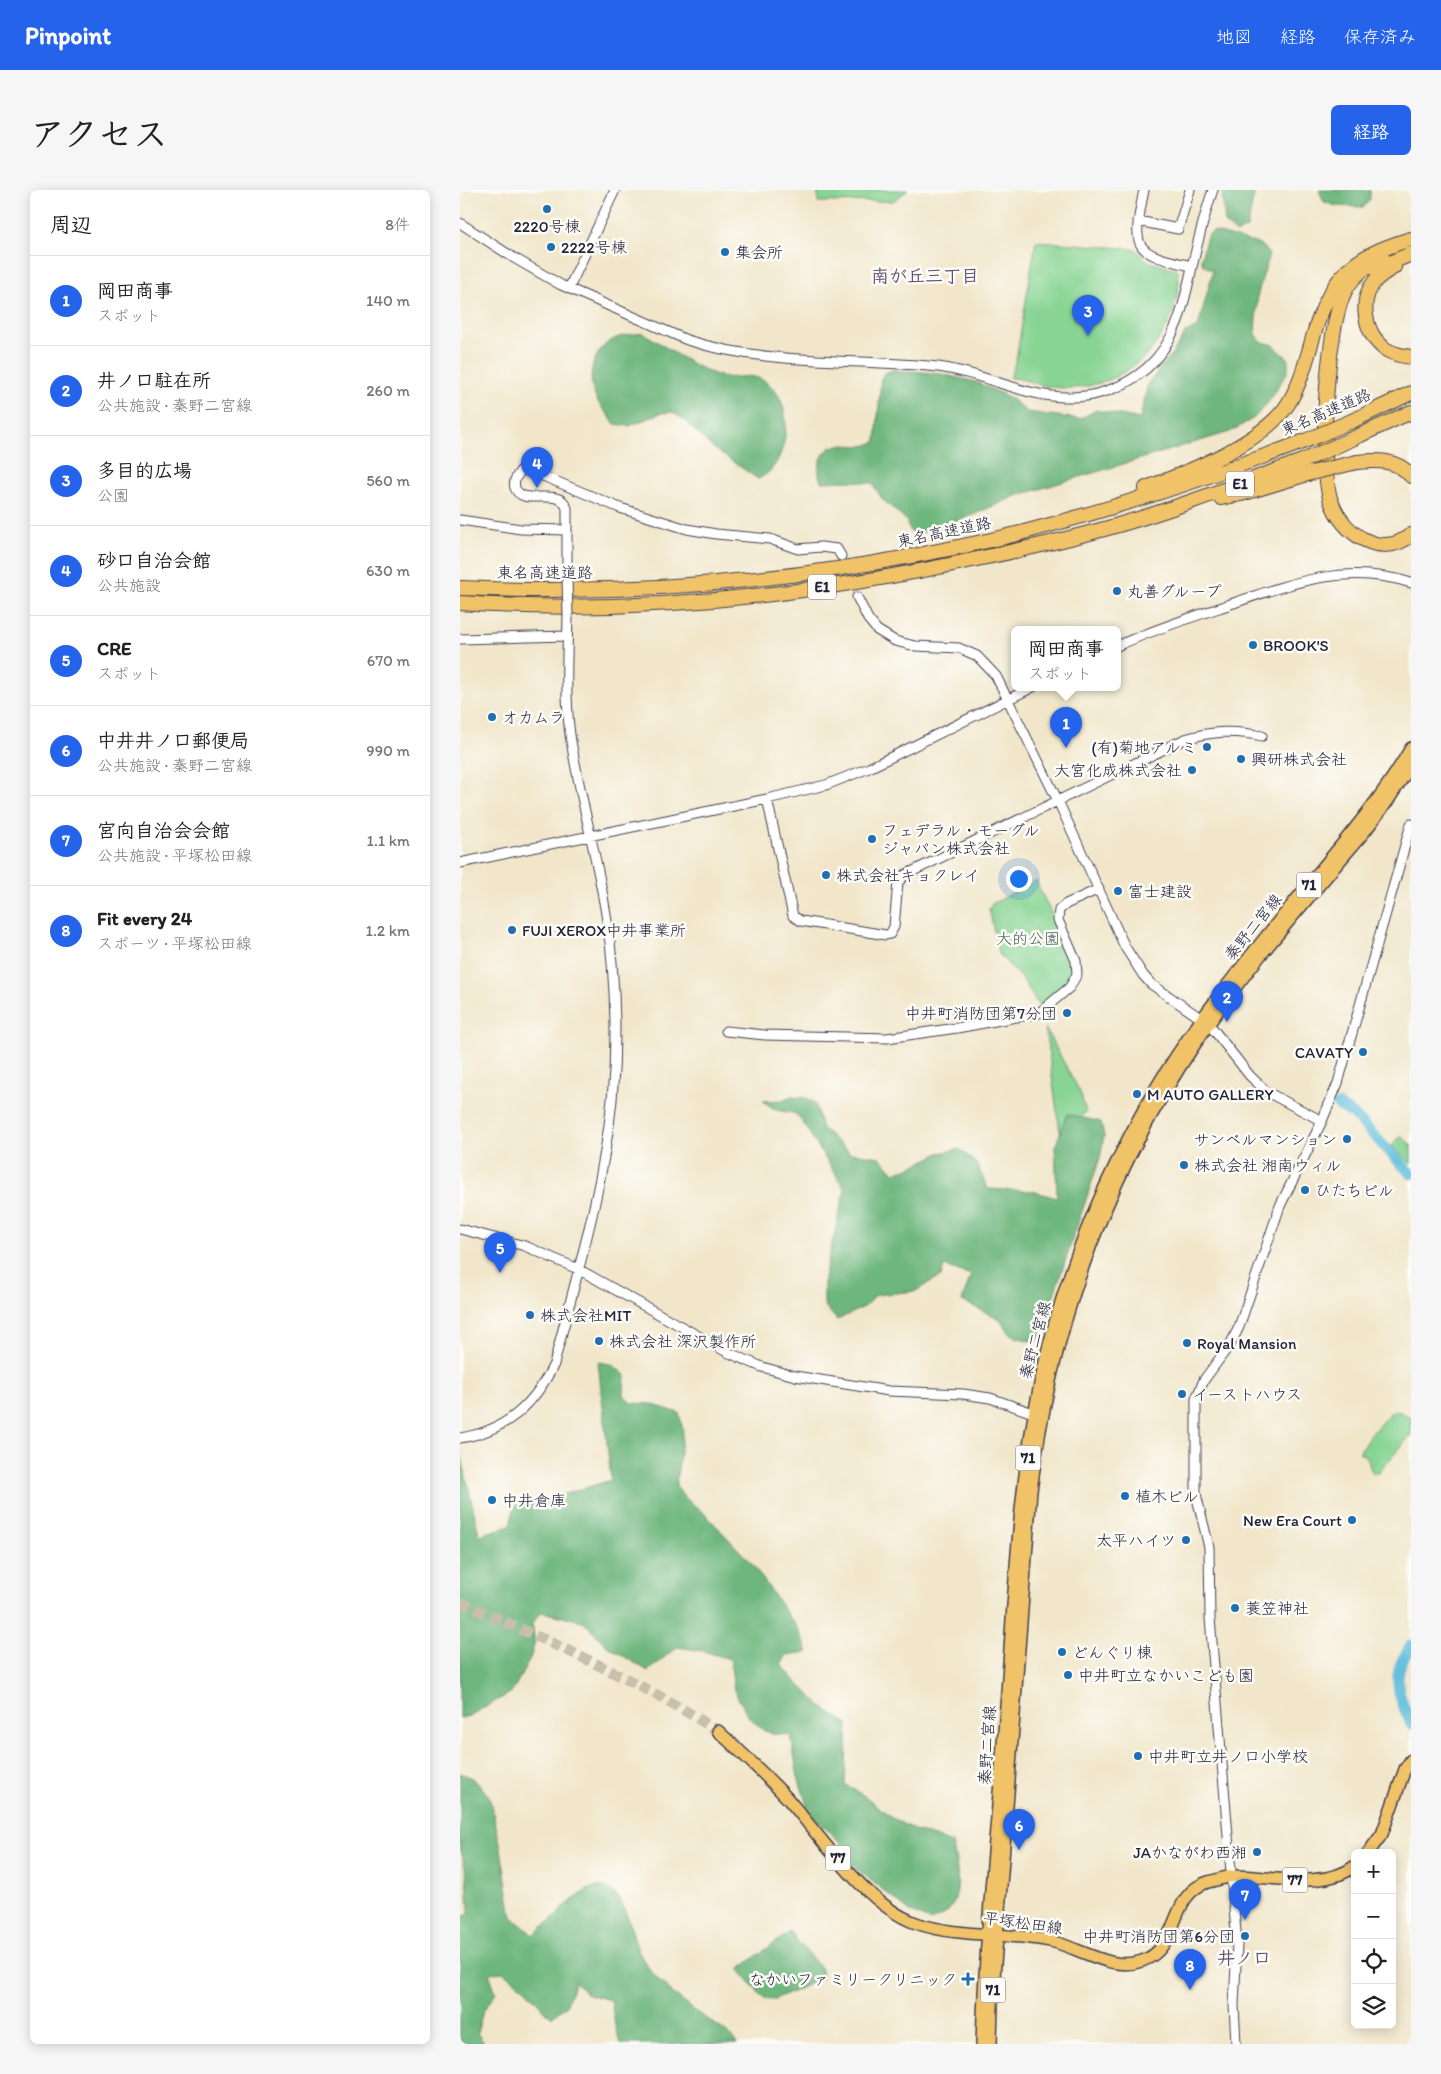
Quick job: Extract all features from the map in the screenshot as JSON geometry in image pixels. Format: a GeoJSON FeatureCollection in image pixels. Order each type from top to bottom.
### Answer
{"type":"FeatureCollection","features":[{"type":"Feature","properties":{"kind":"highway"},"geometry":{"type":"LineString","coordinates":[[1028,532],[1158,484],[1229,452],[1266,428],[1287,406],[1299,382],[1322,311],[1333,287],[1343,274],[1362,258],[1385,247],[1411,239]]}},
{"type":"Feature","properties":{"kind":"highway"},"geometry":{"type":"LineString","coordinates":[[1411,244],[1385,255],[1366,267],[1354,278],[1344,293],[1336,319],[1331,348],[1326,415],[1326,465],[1330,500],[1347,528],[1371,543],[1384,546],[1400,543],[1411,535]]}},
{"type":"Feature","properties":{"kind":"highway"},"geometry":{"type":"LineString","coordinates":[[1411,255],[1374,282],[1368,295],[1365,310],[1368,326],[1384,348],[1393,353],[1411,358]]}},
{"type":"Feature","properties":{"kind":"highway"},"geometry":{"type":"LineString","coordinates":[[1411,255],[1376,267],[1359,284],[1347,304],[1336,349],[1332,472],[1339,504],[1343,513],[1355,528],[1370,536],[1386,538],[1401,533],[1411,524]]}},
{"type":"Feature","properties":{"kind":"highway","name":"東名高速道路"},"geometry":{"type":"LineString","coordinates":[[460,588],[589,590],[691,585],[775,578],[861,566],[970,545],[1028,532],[1232,469],[1305,441],[1411,393]]}},
{"type":"Feature","properties":{"kind":"highway","name":"東名高速道路"},"geometry":{"type":"LineString","coordinates":[[460,603],[556,606],[652,604],[823,587],[920,572],[1030,548],[1107,528],[1306,467],[1354,438],[1411,412]]}},
{"type":"Feature","properties":{"kind":"highway"},"geometry":{"type":"LineString","coordinates":[[1306,467],[1372,460],[1400,466],[1411,476]]}},
{"type":"Feature","properties":{"kind":"main road","name":"秦野二宮線"},"geometry":{"type":"LineString","coordinates":[[982,2044],[1038,1415],[1052,1335],[1068,1280],[1104,1189],[1153,1093],[1205,1021],[1233,977],[1368,813],[1397,772],[1411,748]]}},
{"type":"Feature","properties":{"kind":"main road","name":"秦野二宮線"},"geometry":{"type":"LineString","coordinates":[[1205,1021],[1364,831],[1387,802],[1411,765]]}},
{"type":"Feature","properties":{"kind":"main road","name":"平塚松田線"},"geometry":{"type":"LineString","coordinates":[[718,1732],[754,1763],[852,1874],[888,1907],[902,1917],[934,1928],[1050,1941],[1114,1963],[1136,1963],[1150,1958],[1166,1944],[1180,1908],[1192,1890],[1207,1882],[1232,1876],[1307,1880],[1330,1877],[1351,1869]]}},
{"type":"Feature","properties":{"kind":"main road"},"geometry":{"type":"LineString","coordinates":[[1371,1849],[1382,1834],[1405,1769],[1411,1760]]}},
{"type":"Feature","properties":{"kind":"main road","name":"秦野二宮線"},"geometry":{"type":"LineString","coordinates":[[991,2044],[993,1935]]}},
{"type":"Feature","properties":{"kind":"street"},"geometry":{"type":"LineString","coordinates":[[569,288],[615,190]]}},
{"type":"Feature","properties":{"kind":"street"},"geometry":{"type":"LineString","coordinates":[[1144,190],[1138,221],[1138,239],[1146,251],[1153,256],[1192,266]]}},
{"type":"Feature","properties":{"kind":"street"},"geometry":{"type":"LineString","coordinates":[[1138,221],[1178,229],[1190,190]]}},
{"type":"Feature","properties":{"kind":"street"},"geometry":{"type":"LineString","coordinates":[[460,224],[514,258],[569,288],[687,340],[734,353],[939,367],[975,374],[1046,396],[1067,397],[1090,395],[1109,390],[1134,378],[1157,358],[1168,343],[1183,308],[1201,228],[1213,190]]}},
{"type":"Feature","properties":{"kind":"street"},"geometry":{"type":"LineString","coordinates":[[460,1438],[472,1436],[504,1423],[523,1409],[538,1392],[554,1364],[604,1156],[612,1100],[615,1023],[612,962],[604,901],[570,733],[567,693],[567,508],[561,500],[555,497],[528,497],[517,491],[514,485],[515,478],[521,470],[531,471],[620,508],[687,529],[770,539],[798,549],[830,547],[837,549],[841,556]]}},
{"type":"Feature","properties":{"kind":"street"},"geometry":{"type":"LineString","coordinates":[[460,520],[521,529],[567,530]]}},
{"type":"Feature","properties":{"kind":"street"},"geometry":{"type":"LineString","coordinates":[[1121,644],[1185,619],[1308,579],[1340,574],[1364,574],[1411,583]]}},
{"type":"Feature","properties":{"kind":"street"},"geometry":{"type":"LineString","coordinates":[[857,597],[868,619],[877,630],[895,641],[915,646],[959,648],[978,656],[996,676],[1058,801],[1125,947],[1143,975],[1159,990],[1217,1031],[1250,1076],[1266,1092],[1322,1122]]}},
{"type":"Feature","properties":{"kind":"street"},"geometry":{"type":"LineString","coordinates":[[460,639],[567,636]]}},
{"type":"Feature","properties":{"kind":"street"},"geometry":{"type":"LineString","coordinates":[[460,863],[768,800],[826,785],[869,768],[1025,691]]}},
{"type":"Feature","properties":{"kind":"street"},"geometry":{"type":"LineString","coordinates":[[768,800],[793,916],[801,921],[850,928],[881,935],[890,934],[893,930],[897,886],[901,878],[1186,739],[1217,731],[1245,732],[1262,736]]}},
{"type":"Feature","properties":{"kind":"street"},"geometry":{"type":"LineString","coordinates":[[1236,2044],[1234,2005],[1237,1944],[1210,1618],[1209,1547],[1196,1494],[1196,1399],[1204,1380],[1231,1343],[1239,1327],[1280,1206],[1322,1122],[1348,1052],[1411,824]]}},
{"type":"Feature","properties":{"kind":"street"},"geometry":{"type":"LineString","coordinates":[[726,1030],[784,1036],[887,1038],[1039,1013],[1070,987],[1077,974],[1076,961],[1058,920],[1059,910],[1066,904],[1099,889]]}},
{"type":"Feature","properties":{"kind":"street"},"geometry":{"type":"LineString","coordinates":[[460,1229],[525,1246],[578,1269],[727,1352],[762,1367],[795,1376],[889,1391],[963,1394],[990,1398],[1038,1415]]}},
{"type":"Feature","properties":{"kind":"green space"},"geometry":{"type":"Polygon","coordinates":[[[818,190],[908,190],[893,201],[818,202],[818,190]]]}},
{"type":"Feature","properties":{"kind":"green space"},"geometry":{"type":"Polygon","coordinates":[[[1222,190],[1255,190],[1247,228],[1237,233],[1225,224],[1222,190]]]}},
{"type":"Feature","properties":{"kind":"green space"},"geometry":{"type":"Polygon","coordinates":[[[1319,190],[1370,190],[1370,199],[1364,207],[1336,206],[1324,202],[1319,190]]]}},
{"type":"Feature","properties":{"kind":"green space"},"geometry":{"type":"Polygon","coordinates":[[[1213,231],[1255,243],[1265,248],[1269,255],[1258,293],[1255,332],[1261,342],[1271,344],[1288,358],[1288,371],[1271,399],[1254,418],[1230,432],[1016,496],[943,528],[916,533],[910,531],[906,520],[883,500],[872,483],[849,481],[821,482],[819,465],[827,451],[839,445],[861,446],[876,441],[881,378],[885,373],[893,370],[936,373],[976,382],[1009,397],[1027,412],[1080,419],[1096,410],[1140,419],[1148,383],[1171,356],[1186,332],[1198,327],[1213,271],[1203,265],[1201,259],[1207,236],[1213,231]]]}},
{"type":"Feature","properties":{"kind":"green space"},"geometry":{"type":"Polygon","coordinates":[[[1036,241],[1135,249],[1149,262],[1177,270],[1179,285],[1176,300],[1164,332],[1154,346],[1129,369],[1098,383],[1071,388],[1010,378],[1016,360],[1036,241]]]}},
{"type":"Feature","properties":{"kind":"green space"},"geometry":{"type":"Polygon","coordinates":[[[643,333],[702,369],[724,377],[745,376],[758,378],[778,394],[786,420],[785,433],[783,447],[771,470],[758,479],[713,448],[683,419],[672,412],[661,413],[629,426],[615,424],[600,405],[594,393],[591,374],[593,364],[602,348],[610,341],[619,337],[643,333]]]}},
{"type":"Feature","properties":{"kind":"green space","name":"大的公園"},"geometry":{"type":"Polygon","coordinates":[[[1036,881],[1072,957],[1073,972],[1069,984],[1044,1005],[1037,1003],[1024,981],[999,954],[989,909],[992,904],[1036,881]]]}},
{"type":"Feature","properties":{"kind":"green space"},"geometry":{"type":"Polygon","coordinates":[[[1045,1028],[1080,1092],[1086,1112],[1060,1132],[1045,1028]]]}},
{"type":"Feature","properties":{"kind":"green space"},"geometry":{"type":"Polygon","coordinates":[[[792,1097],[805,1098],[815,1103],[822,1128],[850,1153],[880,1157],[894,1173],[909,1168],[939,1153],[960,1149],[976,1163],[988,1189],[1032,1191],[1057,1198],[1055,1147],[1067,1114],[1101,1122],[1104,1136],[1100,1158],[1039,1339],[1031,1341],[1015,1337],[1009,1333],[999,1319],[962,1301],[971,1275],[944,1266],[941,1277],[916,1291],[876,1295],[866,1306],[837,1320],[824,1305],[824,1278],[845,1189],[799,1117],[794,1113],[776,1110],[763,1101],[783,1100],[792,1097]]]}},
{"type":"Feature","properties":{"kind":"green space"},"geometry":{"type":"Polygon","coordinates":[[[1401,1136],[1411,1145],[1411,1164],[1392,1146],[1401,1136]]]}},
{"type":"Feature","properties":{"kind":"green space"},"geometry":{"type":"Polygon","coordinates":[[[598,1362],[611,1364],[625,1375],[624,1395],[631,1403],[651,1404],[679,1413],[683,1430],[676,1485],[682,1495],[706,1515],[753,1565],[799,1631],[808,1652],[787,1655],[781,1664],[812,1697],[829,1712],[848,1724],[845,1784],[866,1797],[892,1818],[914,1830],[952,1843],[958,1878],[956,1896],[953,1904],[944,1914],[931,1921],[909,1911],[848,1862],[847,1849],[809,1812],[797,1773],[791,1735],[764,1731],[748,1716],[734,1690],[730,1659],[703,1651],[677,1647],[648,1671],[607,1646],[583,1621],[541,1612],[532,1623],[535,1642],[530,1659],[512,1692],[469,1716],[460,1718],[460,1449],[479,1535],[510,1526],[516,1505],[552,1498],[611,1480],[598,1362]]]}},
{"type":"Feature","properties":{"kind":"green space"},"geometry":{"type":"Polygon","coordinates":[[[1395,1410],[1411,1417],[1411,1435],[1378,1473],[1372,1473],[1367,1457],[1360,1453],[1360,1451],[1371,1434],[1395,1410]]]}},
{"type":"Feature","properties":{"kind":"green space"},"geometry":{"type":"Polygon","coordinates":[[[460,1773],[473,1778],[489,1796],[500,1843],[512,1917],[533,1935],[586,1891],[595,1887],[603,1887],[612,1891],[624,1907],[638,1949],[654,1975],[677,1997],[726,2032],[737,2044],[620,2044],[611,2000],[586,1994],[575,1981],[566,2006],[551,2017],[526,1990],[504,1972],[489,1973],[496,1993],[483,2011],[477,2033],[485,2044],[460,2044],[460,1916],[469,1915],[467,1876],[460,1846],[460,1773]]]}},
{"type":"Feature","properties":{"kind":"green space"},"geometry":{"type":"Polygon","coordinates":[[[790,1932],[821,1969],[822,1978],[775,2000],[764,1999],[739,1969],[790,1932]]]}},
{"type":"Feature","properties":{"kind":"waterway"},"geometry":{"type":"LineString","coordinates":[[1338,1105],[1353,1114],[1411,1174]]}},
{"type":"Feature","properties":{"kind":"waterway"},"geometry":{"type":"LineString","coordinates":[[1411,1645],[1401,1663],[1398,1679],[1402,1701],[1411,1724]]}},
{"type":"Feature","properties":{"kind":"tunnel"},"geometry":{"type":"LineString","coordinates":[[460,1602],[559,1646],[624,1678],[656,1694],[718,1731]]}},
{"type":"Feature","properties":{"kind":"place","name":"2220号棟"},"geometry":{"type":"Point","coordinates":[547,209]}},
{"type":"Feature","properties":{"kind":"place","name":"2222号棟"},"geometry":{"type":"Point","coordinates":[551,247]}},
{"type":"Feature","properties":{"kind":"place","name":"集会所"},"geometry":{"type":"Point","coordinates":[725,252]}},
{"type":"Feature","properties":{"kind":"place","name":"多目的広場"},"geometry":{"type":"Point","coordinates":[1088,336]}},
{"type":"Feature","properties":{"kind":"place","name":"砂口自治会館"},"geometry":{"type":"Point","coordinates":[537,488]}},
{"type":"Feature","properties":{"kind":"place","name":"丸善グループ"},"geometry":{"type":"Point","coordinates":[1117,591]}},
{"type":"Feature","properties":{"kind":"place","name":"BROOK'S"},"geometry":{"type":"Point","coordinates":[1253,645]}},
{"type":"Feature","properties":{"kind":"place","name":"オカムラ"},"geometry":{"type":"Point","coordinates":[492,717]}},
{"type":"Feature","properties":{"kind":"place","name":"(有)菊地アルミ"},"geometry":{"type":"Point","coordinates":[1207,747]}},
{"type":"Feature","properties":{"kind":"place","name":"岡田商事"},"geometry":{"type":"Point","coordinates":[1066,748]}},
{"type":"Feature","properties":{"kind":"place","name":"興研株式会社"},"geometry":{"type":"Point","coordinates":[1241,759]}},
{"type":"Feature","properties":{"kind":"place","name":"大宮化成株式会社"},"geometry":{"type":"Point","coordinates":[1192,770]}},
{"type":"Feature","properties":{"kind":"place","name":"フェデラル・モーグル ジャパン株式会社"},"geometry":{"type":"Point","coordinates":[872,839]}},
{"type":"Feature","properties":{"kind":"place","name":"株式会社キョクレイ"},"geometry":{"type":"Point","coordinates":[826,875]}},
{"type":"Feature","properties":{"kind":"place","name":"富士建設"},"geometry":{"type":"Point","coordinates":[1118,891]}},
{"type":"Feature","properties":{"kind":"place","name":"FUJI XEROX中井事業所"},"geometry":{"type":"Point","coordinates":[512,930]}},
{"type":"Feature","properties":{"kind":"place","name":"中井町消防団第7分団"},"geometry":{"type":"Point","coordinates":[1067,1013]}},
{"type":"Feature","properties":{"kind":"place","name":"井ノ口駐在所"},"geometry":{"type":"Point","coordinates":[1227,1022]}},
{"type":"Feature","properties":{"kind":"place","name":"CAVATY"},"geometry":{"type":"Point","coordinates":[1363,1052]}},
{"type":"Feature","properties":{"kind":"place","name":"M AUTO GALLERY"},"geometry":{"type":"Point","coordinates":[1137,1094]}},
{"type":"Feature","properties":{"kind":"place","name":"サンベルマンション"},"geometry":{"type":"Point","coordinates":[1347,1139]}},
{"type":"Feature","properties":{"kind":"place","name":"株式会社 湘南ウィル"},"geometry":{"type":"Point","coordinates":[1184,1165]}},
{"type":"Feature","properties":{"kind":"place","name":"ひたちビル"},"geometry":{"type":"Point","coordinates":[1305,1190]}},
{"type":"Feature","properties":{"kind":"place","name":"CRE"},"geometry":{"type":"Point","coordinates":[500,1273]}},
{"type":"Feature","properties":{"kind":"place","name":"株式会社MIT"},"geometry":{"type":"Point","coordinates":[530,1315]}},
{"type":"Feature","properties":{"kind":"place","name":"株式会社 深沢製作所"},"geometry":{"type":"Point","coordinates":[599,1341]}},
{"type":"Feature","properties":{"kind":"place","name":"Royal Mansion"},"geometry":{"type":"Point","coordinates":[1187,1343]}},
{"type":"Feature","properties":{"kind":"place","name":"イーストハウス"},"geometry":{"type":"Point","coordinates":[1182,1394]}},
{"type":"Feature","properties":{"kind":"place","name":"植木ビル"},"geometry":{"type":"Point","coordinates":[1125,1496]}},
{"type":"Feature","properties":{"kind":"place","name":"中井倉庫"},"geometry":{"type":"Point","coordinates":[492,1500]}},
{"type":"Feature","properties":{"kind":"place","name":"New Era Court"},"geometry":{"type":"Point","coordinates":[1352,1520]}},
{"type":"Feature","properties":{"kind":"place","name":"太平ハイツ"},"geometry":{"type":"Point","coordinates":[1186,1540]}},
{"type":"Feature","properties":{"kind":"place","name":"蓑笠神社"},"geometry":{"type":"Point","coordinates":[1235,1608]}},
{"type":"Feature","properties":{"kind":"place","name":"どんぐり棟"},"geometry":{"type":"Point","coordinates":[1062,1652]}},
{"type":"Feature","properties":{"kind":"place","name":"中井町立なかいこども園"},"geometry":{"type":"Point","coordinates":[1068,1675]}},
{"type":"Feature","properties":{"kind":"place","name":"中井町立井ノ口小学校"},"geometry":{"type":"Point","coordinates":[1138,1756]}},
{"type":"Feature","properties":{"kind":"place","name":"中井井ノ口郵便局"},"geometry":{"type":"Point","coordinates":[1019,1850]}},
{"type":"Feature","properties":{"kind":"place","name":"JAかながわ西湘"},"geometry":{"type":"Point","coordinates":[1257,1852]}},
{"type":"Feature","properties":{"kind":"place","name":"宮向自治会会館"},"geometry":{"type":"Point","coordinates":[1245,1920]}},
{"type":"Feature","properties":{"kind":"place","name":"中井町消防団第6分団"},"geometry":{"type":"Point","coordinates":[1245,1936]}},
{"type":"Feature","properties":{"kind":"place","name":"なかいファミリークリニック"},"geometry":{"type":"Point","coordinates":[968,1979]}},
{"type":"Feature","properties":{"kind":"place","name":"Fit every 24"},"geometry":{"type":"Point","coordinates":[1190,1990]}},
{"type":"Feature","properties":{"kind":"district","name":"南が丘三丁目"},"geometry":{"type":"Point","coordinates":[925,276]}},
{"type":"Feature","properties":{"kind":"district","name":"井ノ口"},"geometry":{"type":"Point","coordinates":[1244,1958]}}]}
